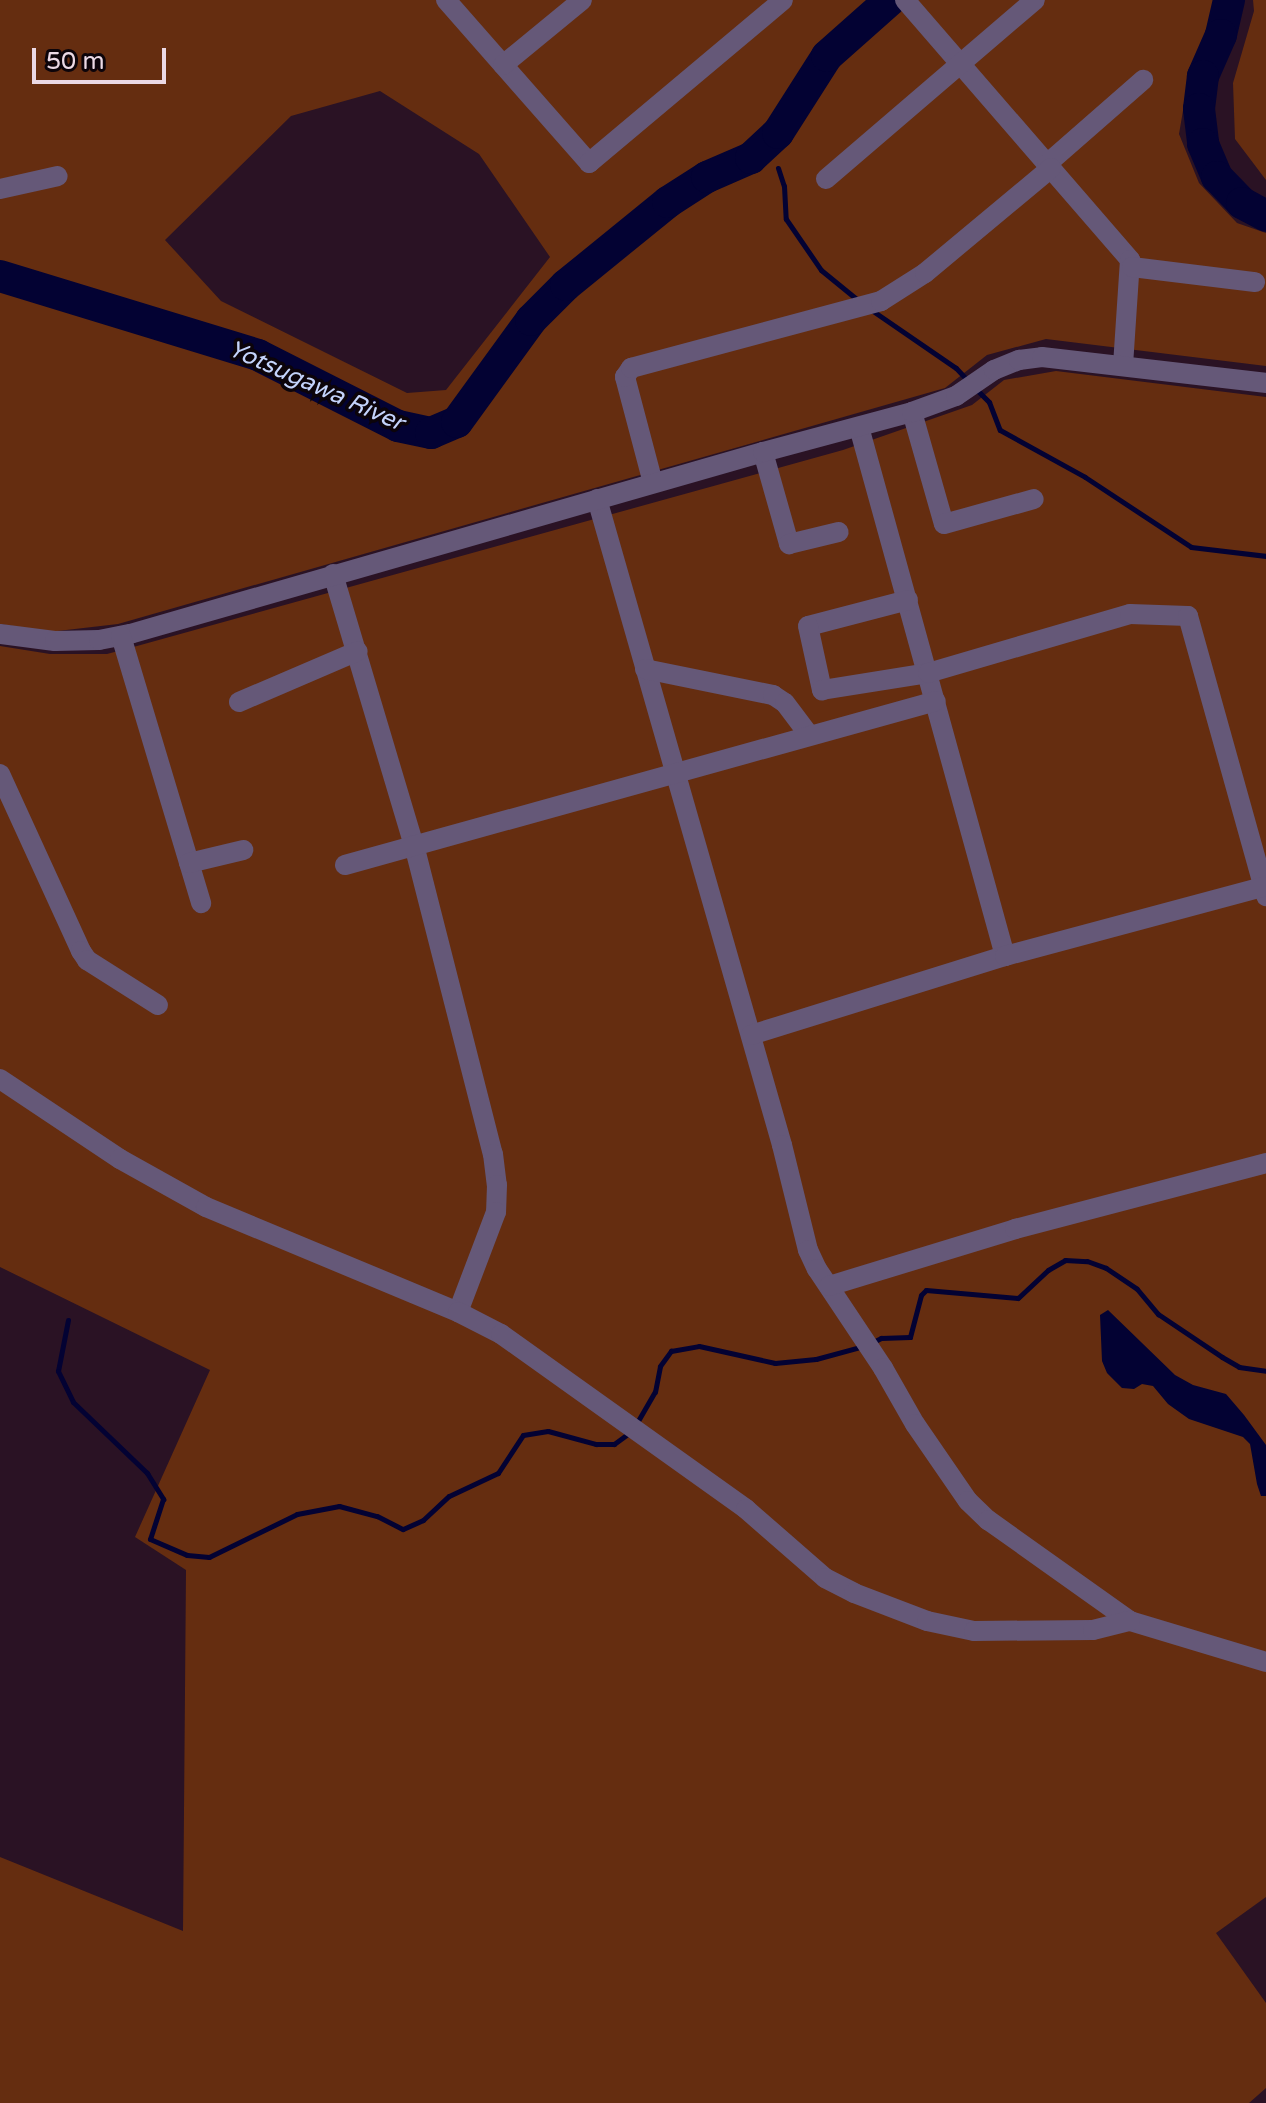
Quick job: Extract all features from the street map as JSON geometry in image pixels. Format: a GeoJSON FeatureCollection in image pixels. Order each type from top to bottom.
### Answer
{"type":"FeatureCollection","features":[{"type":"Feature","properties":{"kind":"street"},"geometry":{"type":"LineString","coordinates":[[446,0],[589,163],[783,0]]}},
{"type":"Feature","properties":{"kind":"street"},"geometry":{"type":"LineString","coordinates":[[503,65],[582,0]]}},
{"type":"Feature","properties":{"kind":"street"},"geometry":{"type":"LineString","coordinates":[[905,0],[1130,260],[1132,267],[1123,366]]}},
{"type":"Feature","properties":{"kind":"street"},"geometry":{"type":"LineString","coordinates":[[826,179],[1035,0]]}},
{"type":"Feature","properties":{"kind":"street"},"geometry":{"type":"LineString","coordinates":[[653,483],[625,377],[631,368],[881,301],[925,273],[1143,80]]}},
{"type":"Feature","properties":{"kind":"street"},"geometry":{"type":"LineString","coordinates":[[0,189],[58,176]]}},
{"type":"Feature","properties":{"kind":"street"},"geometry":{"type":"LineString","coordinates":[[1132,267],[1255,282]]}},
{"type":"Feature","properties":{"kind":"street"},"geometry":{"type":"LineString","coordinates":[[0,634],[55,641],[121,636],[912,412],[956,396],[994,370],[1019,360],[1042,357],[1264,387]]}},
{"type":"Feature","properties":{"kind":"street"},"geometry":{"type":"LineString","coordinates":[[912,412],[944,524],[1034,499]]}},
{"type":"Feature","properties":{"kind":"street"},"geometry":{"type":"LineString","coordinates":[[859,427],[1005,956]]}},
{"type":"Feature","properties":{"kind":"street"},"geometry":{"type":"LineString","coordinates":[[763,452],[789,544],[839,532]]}},
{"type":"Feature","properties":{"kind":"street"},"geometry":{"type":"LineString","coordinates":[[597,499],[751,1035],[808,1250],[915,1424],[968,1501],[988,1520],[1130,1621],[1266,1662]]}},
{"type":"Feature","properties":{"kind":"street"},"geometry":{"type":"LineString","coordinates":[[333,574],[414,845],[474,1066],[497,1185],[496,1212],[458,1312]]}},
{"type":"Feature","properties":{"kind":"street"},"geometry":{"type":"LineString","coordinates":[[751,1035],[1005,956],[1265,892],[1188,616],[1130,614],[928,673],[822,690],[808,626],[908,600]]}},
{"type":"Feature","properties":{"kind":"street"},"geometry":{"type":"LineString","coordinates":[[121,636],[201,903]]}},
{"type":"Feature","properties":{"kind":"street"},"geometry":{"type":"LineString","coordinates":[[239,702],[358,651]]}},
{"type":"Feature","properties":{"kind":"street"},"geometry":{"type":"LineString","coordinates":[[645,669],[773,695],[785,703],[809,735]]}},
{"type":"Feature","properties":{"kind":"street"},"geometry":{"type":"LineString","coordinates":[[345,865],[527,817],[674,771],[936,701]]}},
{"type":"Feature","properties":{"kind":"street"},"geometry":{"type":"LineString","coordinates":[[0,774],[87,960],[158,1005]]}},
{"type":"Feature","properties":{"kind":"street"},"geometry":{"type":"LineString","coordinates":[[189,863],[243,850]]}},
{"type":"Feature","properties":{"kind":"street"},"geometry":{"type":"LineString","coordinates":[[0,1079],[120,1159],[193,1200],[458,1312],[537,1357],[746,1509],[825,1578],[854,1593],[927,1621],[974,1631],[1093,1630],[1130,1621]]}},
{"type":"Feature","properties":{"kind":"street"},"geometry":{"type":"LineString","coordinates":[[829,1286],[1015,1229],[1266,1163]]}},
{"type":"Feature","properties":{"kind":"shaded area"},"geometry":{"type":"Polygon","coordinates":[[[0,0],[1217,0],[1217,13],[1190,70],[1179,134],[1199,183],[1237,223],[1266,233],[1266,366],[1046,339],[987,355],[945,388],[118,624],[49,632],[0,624],[0,0]],[[380,91],[291,116],[165,240],[221,301],[407,393],[446,390],[550,257],[479,154],[380,91]]]}},
{"type":"Feature","properties":{"kind":"shaded area"},"geometry":{"type":"Polygon","coordinates":[[[1253,0],[1266,0],[1266,180],[1235,139],[1233,83],[1254,11],[1253,0]]]}},
{"type":"Feature","properties":{"kind":"shaded area"},"geometry":{"type":"Polygon","coordinates":[[[1056,371],[1266,397],[1266,1897],[1216,1933],[1266,2003],[1266,2088],[1249,2103],[0,2103],[0,1857],[183,1931],[186,1570],[135,1537],[210,1370],[0,1267],[0,646],[50,654],[107,654],[843,450],[972,405],[1004,380],[1056,371]]]}},
{"type":"Feature","properties":{"kind":"shaded area"},"geometry":{"type":"Polygon","coordinates":[[[1108,1310],[1175,1375],[1193,1385],[1226,1394],[1244,1415],[1266,1445],[1266,1496],[1261,1496],[1250,1444],[1243,1437],[1189,1419],[1168,1404],[1153,1386],[1142,1384],[1134,1389],[1122,1388],[1107,1373],[1102,1361],[1100,1315],[1108,1310]]]}},
{"type":"Feature","properties":{"kind":"waterway","name":"Yotsugawa River"},"geometry":{"type":"LineString","coordinates":[[0,276],[258,355],[398,426],[431,433],[457,422],[531,320],[566,285],[668,202],[707,177],[751,158],[778,133],[827,56],[890,0]]}},
{"type":"Feature","properties":{"kind":"waterway","name":"Yotsugawa River"},"geometry":{"type":"LineString","coordinates":[[1229,0],[1221,35],[1203,76],[1199,109],[1203,144],[1217,177],[1242,203],[1266,216]]}},
{"type":"Feature","properties":{"kind":"waterway"},"geometry":{"type":"LineString","coordinates":[[778,168],[784,186],[786,219],[821,270],[859,301]]}},
{"type":"Feature","properties":{"kind":"waterway"},"geometry":{"type":"LineString","coordinates":[[870,309],[956,368],[968,381]]}},
{"type":"Feature","properties":{"kind":"waterway"},"geometry":{"type":"LineString","coordinates":[[975,388],[989,402],[1000,430],[1085,477],[1191,547],[1266,556]]}},
{"type":"Feature","properties":{"kind":"waterway"},"geometry":{"type":"LineString","coordinates":[[873,1342],[881,1338],[910,1337],[921,1295],[926,1290],[1018,1298],[1048,1270],[1065,1260],[1087,1261],[1106,1268],[1137,1289],[1158,1314],[1222,1357],[1239,1367],[1266,1371]]}},
{"type":"Feature","properties":{"kind":"waterway"},"geometry":{"type":"LineString","coordinates":[[68,1320],[58,1371],[73,1402],[147,1473],[163,1499],[150,1539],[187,1555],[209,1557],[297,1514],[339,1506],[377,1516],[403,1529],[423,1520],[449,1496],[498,1473],[523,1435],[548,1431],[596,1444],[614,1444],[629,1433]]}},
{"type":"Feature","properties":{"kind":"waterway"},"geometry":{"type":"LineString","coordinates":[[635,1426],[655,1392],[660,1366],[671,1351],[699,1346],[775,1363],[816,1359],[864,1346]]}}]}
